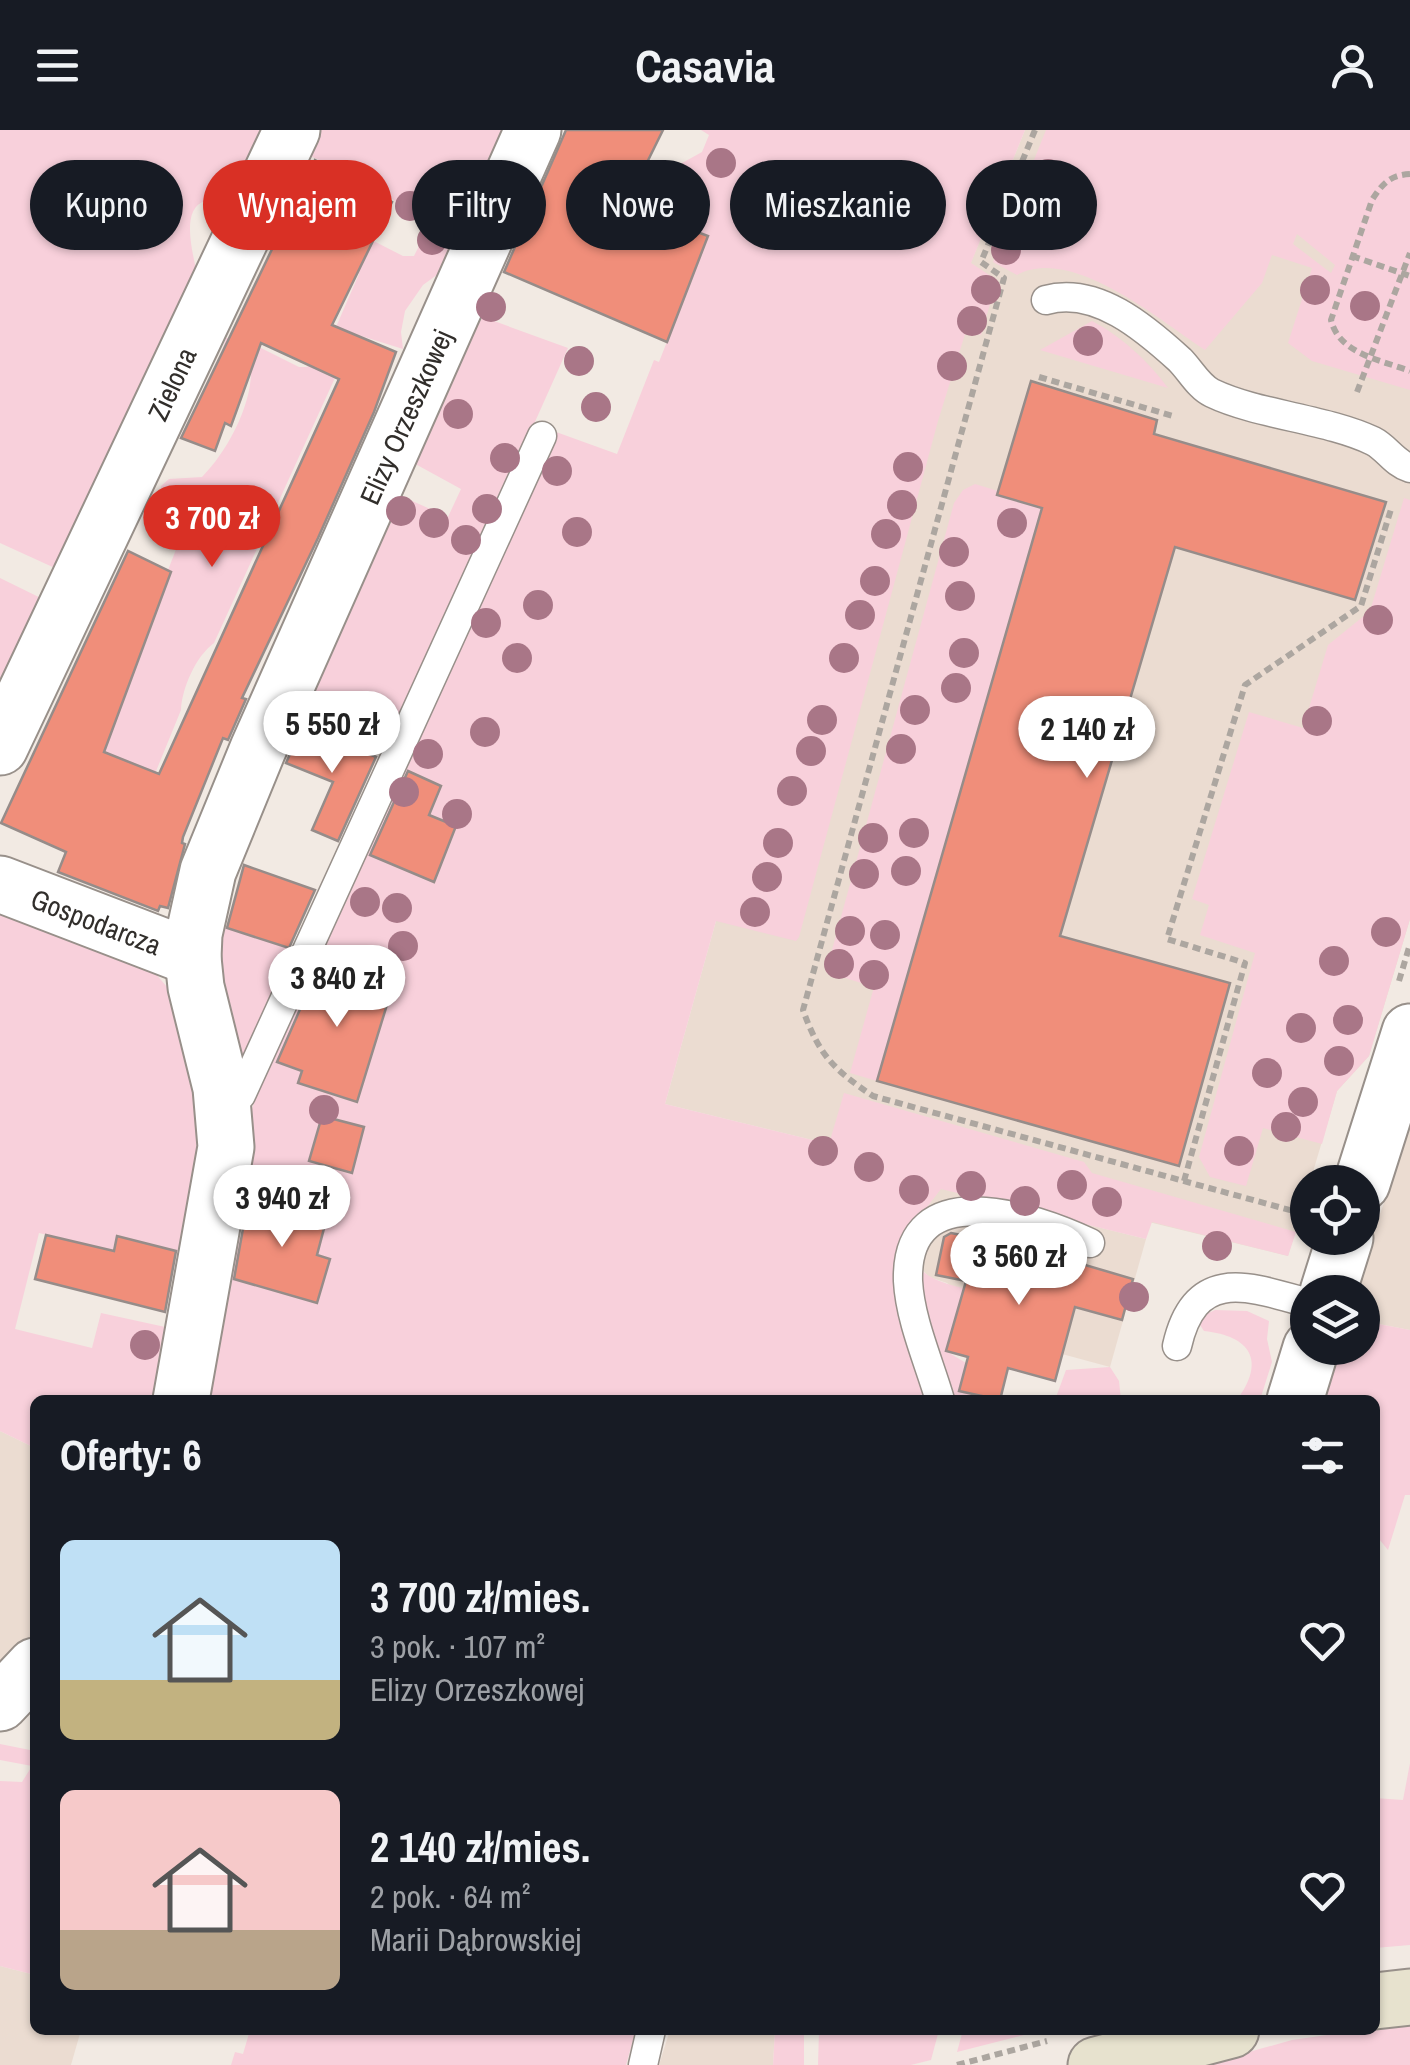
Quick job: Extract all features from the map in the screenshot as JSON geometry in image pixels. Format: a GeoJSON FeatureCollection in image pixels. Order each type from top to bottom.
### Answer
{"type":"FeatureCollection","features":[{"type":"Feature","properties":{"kind":"street","name":"Zielona"},"geometry":{"type":"LineString","coordinates":[[0,747],[292,130]]}},
{"type":"Feature","properties":{"kind":"street","name":"Elizy Orzeszkowej"},"geometry":{"type":"LineString","coordinates":[[182,1395],[225,1166],[224,1113],[193,958],[198,905],[226,824],[532,130]]}},
{"type":"Feature","properties":{"kind":"street","name":"Gospodarcza"},"geometry":{"type":"LineString","coordinates":[[0,884],[193,958]]}},
{"type":"Feature","properties":{"kind":"street"},"geometry":{"type":"LineString","coordinates":[[1368,1165],[1410,1032]]}},
{"type":"Feature","properties":{"kind":"street"},"geometry":{"type":"LineString","coordinates":[[1297,1395],[1306,1365]]}},
{"type":"Feature","properties":{"kind":"street"},"geometry":{"type":"LineString","coordinates":[[0,1703],[30,1671]]}},
{"type":"Feature","properties":{"kind":"street"},"geometry":{"type":"LineString","coordinates":[[1380,2000],[1410,1997]]}},
{"type":"Feature","properties":{"kind":"street"},"geometry":{"type":"LineString","coordinates":[[1094,2052],[1200,2035]]}},
{"type":"Feature","properties":{"kind":"lane"},"geometry":{"type":"LineString","coordinates":[[1046,300],[1063,295],[1083,297],[1106,307],[1181,361],[1209,392],[1376,442],[1399,464],[1410,468]]}},
{"type":"Feature","properties":{"kind":"lane"},"geometry":{"type":"LineString","coordinates":[[224,1113],[241,1095],[542,436]]}},
{"type":"Feature","properties":{"kind":"lane"},"geometry":{"type":"LineString","coordinates":[[939,1395],[908,1280],[911,1256],[929,1223],[947,1213],[967,1210],[1058,1228],[1090,1243]]}},
{"type":"Feature","properties":{"kind":"lane"},"geometry":{"type":"LineString","coordinates":[[1177,1346],[1189,1314],[1215,1289],[1254,1288],[1290,1298]]}},
{"type":"Feature","properties":{"kind":"lane"},"geometry":{"type":"LineString","coordinates":[[643,2065],[651,2035]]}},
{"type":"Feature","properties":{"kind":"path"},"geometry":{"type":"LineString","coordinates":[[1036,130],[980,262],[1004,278],[804,1010],[814,1040],[835,1071],[873,1096],[1290,1210]]}},
{"type":"Feature","properties":{"kind":"path"},"geometry":{"type":"LineString","coordinates":[[1410,174],[1392,177],[1372,200],[1331,320],[1342,342],[1410,371]]}},
{"type":"Feature","properties":{"kind":"path"},"geometry":{"type":"LineString","coordinates":[[1345,433],[1369,356],[1410,253]]}},
{"type":"Feature","properties":{"kind":"path"},"geometry":{"type":"LineString","coordinates":[[1352,256],[1410,276]]}},
{"type":"Feature","properties":{"kind":"path"},"geometry":{"type":"LineString","coordinates":[[1184,1181],[1245,963],[1167,939],[1245,685],[1361,606],[1392,504]]}},
{"type":"Feature","properties":{"kind":"path"},"geometry":{"type":"LineString","coordinates":[[957,2065],[1094,2052]]}},
{"type":"Feature","properties":{"kind":"shaded area"},"geometry":{"type":"Polygon","coordinates":[[[0,130],[273,130],[258,160],[203,160],[203,202],[192,213],[190,223],[197,275],[57,569],[0,543],[0,130]]]}},
{"type":"Feature","properties":{"kind":"shaded area"},"geometry":{"type":"Polygon","coordinates":[[[304,130],[522,130],[507,160],[412,160],[412,211],[392,199],[392,160],[319,160],[296,149],[304,130]]]}},
{"type":"Feature","properties":{"kind":"shaded area"},"geometry":{"type":"Polygon","coordinates":[[[701,130],[1025,130],[1013,160],[966,160],[966,250],[976,250],[971,263],[997,280],[981,335],[966,331],[938,421],[799,937],[796,941],[716,921],[665,1104],[829,1144],[844,1093],[1084,1162],[1092,1173],[1290,1230],[1288,1256],[1152,1222],[1146,1239],[941,1189],[917,1220],[903,1249],[929,1276],[972,1291],[990,1310],[995,1324],[957,1314],[946,1351],[966,1363],[960,1391],[976,1395],[194,1395],[219,1239],[241,1140],[267,1066],[262,1059],[237,1060],[218,1030],[207,966],[210,908],[294,703],[390,491],[448,517],[461,489],[408,460],[472,313],[568,348],[534,424],[617,454],[654,360],[659,362],[703,250],[710,250],[710,160],[688,160],[702,152],[709,135],[701,130]],[[301,706],[267,784],[220,925],[295,950],[389,742],[301,706]],[[237,1191],[225,1234],[264,1245],[253,1285],[317,1302],[329,1259],[317,1255],[327,1217],[237,1191]]]}},
{"type":"Feature","properties":{"kind":"shaded area"},"geometry":{"type":"Polygon","coordinates":[[[1025,130],[1410,130],[1410,919],[1369,1056],[1337,1091],[1315,1165],[1290,1165],[1288,1256],[665,1104],[716,921],[976,250],[1097,250],[1097,160],[1013,160],[1025,130]]]}},
{"type":"Feature","properties":{"kind":"shaded area"},"geometry":{"type":"Polygon","coordinates":[[[1046,130],[1410,130],[1410,390],[1312,361],[1288,343],[1312,268],[1272,255],[1262,283],[1205,350],[1115,290],[1089,278],[1039,268],[1017,275],[993,262],[998,250],[1097,250],[1097,160],[1034,160],[1046,130]],[[1297,234],[1293,244],[1331,273],[1335,265],[1297,234]]]}},
{"type":"Feature","properties":{"kind":"shaded area"},"geometry":{"type":"Polygon","coordinates":[[[325,250],[391,250],[414,256],[417,250],[462,250],[456,261],[423,285],[405,311],[403,349],[355,334],[214,643],[191,673],[181,710],[141,808],[108,755],[99,748],[182,534],[177,523],[159,510],[161,486],[169,479],[202,477],[229,441],[243,413],[251,370],[221,354],[226,338],[239,338],[299,367],[307,367],[336,327],[359,274],[320,254],[325,250]]]}},
{"type":"Feature","properties":{"kind":"shaded area"},"geometry":{"type":"Polygon","coordinates":[[[1092,321],[1134,350],[1168,388],[1040,350],[1092,321]]]}},
{"type":"Feature","properties":{"kind":"shaded area"},"geometry":{"type":"Polygon","coordinates":[[[975,484],[1046,509],[1036,529],[877,1081],[850,1073],[874,987],[826,972],[954,503],[963,490],[975,484]]]}},
{"type":"Feature","properties":{"kind":"shaded area"},"geometry":{"type":"Polygon","coordinates":[[[1404,498],[1410,500],[1410,919],[1369,1056],[1337,1091],[1322,1144],[1263,1128],[1246,1186],[1210,1177],[1199,1157],[1255,953],[1200,935],[1209,905],[1192,899],[1249,712],[1303,728],[1328,645],[1370,611],[1404,498]]]}},
{"type":"Feature","properties":{"kind":"shaded area"},"geometry":{"type":"Polygon","coordinates":[[[0,578],[55,605],[0,720],[0,578]]]}},
{"type":"Feature","properties":{"kind":"shaded area"},"geometry":{"type":"Polygon","coordinates":[[[0,903],[143,959],[167,987],[186,1020],[208,1115],[184,1253],[118,1237],[114,1251],[39,1233],[15,1329],[92,1348],[101,1313],[179,1330],[170,1395],[30,1395],[30,1446],[0,1431],[0,903]]]}},
{"type":"Feature","properties":{"kind":"shaded area"},"geometry":{"type":"Polygon","coordinates":[[[1410,1128],[1410,1330],[1380,1324],[1380,1275],[1359,1275],[1366,1255],[1380,1255],[1380,1214],[1410,1128]]]}},
{"type":"Feature","properties":{"kind":"shaded area"},"geometry":{"type":"Polygon","coordinates":[[[941,1188],[1146,1239],[1110,1367],[1062,1354],[995,1324],[947,1283],[929,1277],[903,1249],[917,1220],[941,1188]]]}},
{"type":"Feature","properties":{"kind":"shaded area"},"geometry":{"type":"Polygon","coordinates":[[[1215,1310],[1247,1311],[1269,1321],[1267,1339],[1272,1362],[1262,1395],[1240,1395],[1251,1373],[1249,1353],[1233,1338],[1204,1331],[1200,1325],[1202,1316],[1215,1310]]]}},
{"type":"Feature","properties":{"kind":"shaded area"},"geometry":{"type":"Polygon","coordinates":[[[1380,1324],[1410,1330],[1410,1495],[1405,1495],[1388,1550],[1380,1540],[1380,1395],[1319,1395],[1328,1365],[1380,1365],[1380,1324]]]}},
{"type":"Feature","properties":{"kind":"shaded area"},"geometry":{"type":"Polygon","coordinates":[[[1110,1367],[1119,1381],[1120,1395],[1057,1395],[1066,1370],[1110,1367]]]}},
{"type":"Feature","properties":{"kind":"shaded area"},"geometry":{"type":"Polygon","coordinates":[[[0,1431],[30,1446],[30,1652],[0,1683],[0,1431]]]}},
{"type":"Feature","properties":{"kind":"shaded area"},"geometry":{"type":"Polygon","coordinates":[[[0,1744],[30,1750],[30,1766],[0,1760],[0,1744]]]}},
{"type":"Feature","properties":{"kind":"shaded area"},"geometry":{"type":"Polygon","coordinates":[[[1410,1763],[1410,1945],[1380,1948],[1380,1798],[1403,1800],[1410,1763]]]}},
{"type":"Feature","properties":{"kind":"shaded area"},"geometry":{"type":"Polygon","coordinates":[[[30,1769],[30,1974],[0,1966],[0,1781],[22,1782],[30,1769]]]}},
{"type":"Feature","properties":{"kind":"shaded area"},"geometry":{"type":"Polygon","coordinates":[[[0,1966],[30,1974],[30,2035],[80,2035],[71,2065],[0,2065],[0,1966]]]}},
{"type":"Feature","properties":{"kind":"shaded area"},"geometry":{"type":"Polygon","coordinates":[[[1410,2023],[1410,2065],[1203,2065],[1292,2040],[1327,2035],[1380,2035],[1380,2027],[1410,2023]]]}},
{"type":"Feature","properties":{"kind":"shaded area"},"geometry":{"type":"Polygon","coordinates":[[[249,2035],[635,2035],[626,2065],[231,2065],[235,2052],[243,2054],[249,2035]]]}},
{"type":"Feature","properties":{"kind":"shaded area"},"geometry":{"type":"Polygon","coordinates":[[[668,2035],[775,2035],[773,2065],[659,2065],[668,2035]]]}},
{"type":"Feature","properties":{"kind":"shaded area"},"geometry":{"type":"Polygon","coordinates":[[[775,2035],[804,2035],[804,2065],[773,2065],[775,2035]]]}},
{"type":"Feature","properties":{"kind":"shaded area"},"geometry":{"type":"Polygon","coordinates":[[[819,2035],[938,2035],[931,2060],[911,2065],[818,2065],[819,2035]]]}},
{"type":"Feature","properties":{"kind":"shaded area"},"geometry":{"type":"Polygon","coordinates":[[[962,2035],[1024,2035],[957,2052],[962,2035]]]}},
{"type":"Feature","properties":{"kind":"building"},"geometry":{"type":"Polygon","coordinates":[[[566,130],[663,130],[648,160],[566,160],[566,250],[703,250],[667,342],[504,272],[514,250],[546,250],[546,176],[566,130]]]}},
{"type":"Feature","properties":{"kind":"building"},"geometry":{"type":"Polygon","coordinates":[[[272,250],[369,250],[332,325],[396,352],[318,538],[242,698],[246,699],[228,740],[223,738],[183,837],[185,844],[168,908],[160,906],[158,911],[58,872],[66,852],[1,823],[128,551],[171,572],[104,752],[159,774],[339,379],[261,343],[231,426],[225,423],[215,451],[181,438],[272,250]]]}},
{"type":"Feature","properties":{"kind":"building"},"geometry":{"type":"Polygon","coordinates":[[[1031,381],[1157,420],[1154,434],[1386,502],[1355,600],[1175,547],[1060,936],[1230,983],[1179,1166],[877,1081],[1042,508],[997,495],[1031,381]]]}},
{"type":"Feature","properties":{"kind":"building"},"geometry":{"type":"Polygon","coordinates":[[[303,725],[376,757],[338,841],[312,830],[333,782],[286,763],[303,725]]]}},
{"type":"Feature","properties":{"kind":"building"},"geometry":{"type":"Polygon","coordinates":[[[408,771],[441,786],[429,815],[456,826],[434,882],[370,855],[408,771]]]}},
{"type":"Feature","properties":{"kind":"building"},"geometry":{"type":"Polygon","coordinates":[[[244,865],[315,890],[289,948],[227,928],[244,865]]]}},
{"type":"Feature","properties":{"kind":"building"},"geometry":{"type":"Polygon","coordinates":[[[322,959],[394,982],[357,1102],[298,1083],[302,1071],[277,1062],[322,959]]]}},
{"type":"Feature","properties":{"kind":"building"},"geometry":{"type":"Polygon","coordinates":[[[322,1116],[364,1127],[352,1173],[309,1161],[322,1116]]]}},
{"type":"Feature","properties":{"kind":"building"},"geometry":{"type":"Polygon","coordinates":[[[249,1195],[327,1217],[317,1255],[330,1259],[317,1303],[234,1279],[249,1195]]]}},
{"type":"Feature","properties":{"kind":"building"},"geometry":{"type":"Polygon","coordinates":[[[951,1233],[1027,1248],[1133,1279],[1122,1320],[1075,1307],[1055,1381],[1008,1368],[1001,1395],[959,1391],[968,1357],[946,1351],[966,1281],[936,1275],[944,1237],[951,1233]]]}},
{"type":"Feature","properties":{"kind":"building"},"geometry":{"type":"Polygon","coordinates":[[[46,1235],[114,1251],[117,1236],[176,1251],[165,1312],[35,1279],[46,1235]]]}}]}
